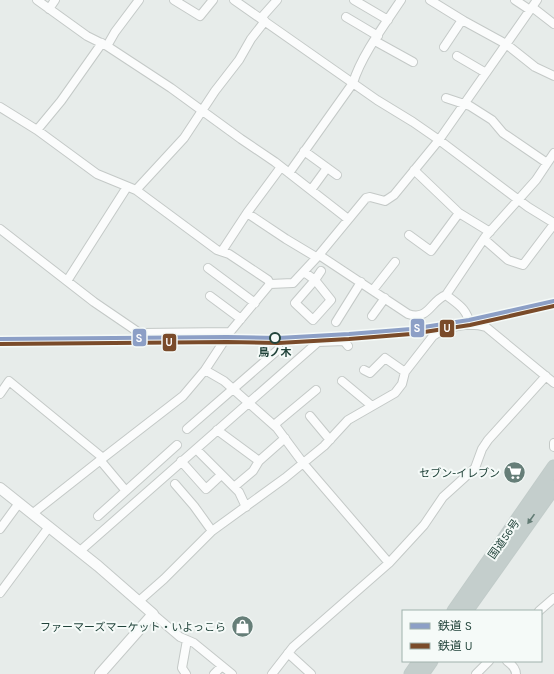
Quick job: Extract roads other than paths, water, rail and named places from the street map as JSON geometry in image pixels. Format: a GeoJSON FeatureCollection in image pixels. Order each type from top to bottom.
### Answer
{"type":"FeatureCollection","features":[{"type":"Feature","properties":{"kind":"highway","name":"国道56号"},"geometry":{"type":"LineString","coordinates":[[455,610],[554,467]]}},
{"type":"Feature","properties":{"kind":"highway","name":"国道56号"},"geometry":{"type":"LineString","coordinates":[[467,610],[554,487]]}},
{"type":"Feature","properties":{"kind":"highway"},"geometry":{"type":"LineString","coordinates":[[411,674],[419,662]]}},
{"type":"Feature","properties":{"kind":"highway"},"geometry":{"type":"LineString","coordinates":[[422,674],[431,662]]}},
{"type":"Feature","properties":{"kind":"street"},"geometry":{"type":"LineString","coordinates":[[37,0],[88,36],[171,88],[281,167],[348,219]]}},
{"type":"Feature","properties":{"kind":"street"},"geometry":{"type":"LineString","coordinates":[[49,9],[55,0]]}},
{"type":"Feature","properties":{"kind":"street"},"geometry":{"type":"LineString","coordinates":[[38,130],[139,0]]}},
{"type":"Feature","properties":{"kind":"street"},"geometry":{"type":"LineString","coordinates":[[174,0],[200,16],[213,0]]}},
{"type":"Feature","properties":{"kind":"street"},"geometry":{"type":"LineString","coordinates":[[234,0],[439,140],[518,200],[554,224],[523,265],[508,260],[484,239]]}},
{"type":"Feature","properties":{"kind":"street"},"geometry":{"type":"LineString","coordinates":[[136,190],[180,144],[215,91],[239,60],[277,0]]}},
{"type":"Feature","properties":{"kind":"street"},"geometry":{"type":"LineString","coordinates":[[354,0],[388,20]]}},
{"type":"Feature","properties":{"kind":"street"},"geometry":{"type":"LineString","coordinates":[[289,173],[354,83],[361,64],[401,0]]}},
{"type":"Feature","properties":{"kind":"street"},"geometry":{"type":"LineString","coordinates":[[430,0],[462,20],[506,44],[535,66],[554,76]]}},
{"type":"Feature","properties":{"kind":"street"},"geometry":{"type":"LineString","coordinates":[[514,0],[554,24]]}},
{"type":"Feature","properties":{"kind":"street"},"geometry":{"type":"LineString","coordinates":[[32,514],[183,396],[205,370],[230,332],[270,284],[293,283],[318,256],[366,198],[370,197],[385,201],[394,195],[439,140],[537,0]]}},
{"type":"Feature","properties":{"kind":"street"},"geometry":{"type":"LineString","coordinates":[[346,17],[413,62]]}},
{"type":"Feature","properties":{"kind":"street"},"geometry":{"type":"LineString","coordinates":[[444,47],[462,20]]}},
{"type":"Feature","properties":{"kind":"street"},"geometry":{"type":"LineString","coordinates":[[457,56],[486,73]]}},
{"type":"Feature","properties":{"kind":"street"},"geometry":{"type":"LineString","coordinates":[[446,98],[465,103],[492,120],[503,133],[547,163]]}},
{"type":"Feature","properties":{"kind":"street"},"geometry":{"type":"LineString","coordinates":[[0,107],[38,130],[87,168],[97,174],[136,190],[217,250],[222,251],[268,280],[270,284]]}},
{"type":"Feature","properties":{"kind":"street"},"geometry":{"type":"LineString","coordinates":[[304,151],[337,175]]}},
{"type":"Feature","properties":{"kind":"street"},"geometry":{"type":"LineString","coordinates":[[247,213],[361,282],[408,314],[415,316],[426,313],[446,295],[484,239],[536,180],[554,153]]}},
{"type":"Feature","properties":{"kind":"street"},"geometry":{"type":"LineString","coordinates":[[222,251],[247,213],[281,167]]}},
{"type":"Feature","properties":{"kind":"street"},"geometry":{"type":"LineString","coordinates":[[311,190],[327,168]]}},
{"type":"Feature","properties":{"kind":"street"},"geometry":{"type":"LineString","coordinates":[[414,170],[459,213],[490,232]]}},
{"type":"Feature","properties":{"kind":"street"},"geometry":{"type":"LineString","coordinates":[[67,281],[127,187]]}},
{"type":"Feature","properties":{"kind":"street"},"geometry":{"type":"LineString","coordinates":[[409,235],[431,251],[459,213]]}},
{"type":"Feature","properties":{"kind":"street"},"geometry":{"type":"LineString","coordinates":[[0,229],[126,325],[142,333],[230,332]]}},
{"type":"Feature","properties":{"kind":"street"},"geometry":{"type":"LineString","coordinates":[[372,290],[394,262]]}},
{"type":"Feature","properties":{"kind":"street"},"geometry":{"type":"LineString","coordinates":[[208,268],[255,302]]}},
{"type":"Feature","properties":{"kind":"street"},"geometry":{"type":"LineString","coordinates":[[304,272],[316,280],[331,300],[313,320],[295,303],[316,280],[322,271]]}},
{"type":"Feature","properties":{"kind":"street"},"geometry":{"type":"LineString","coordinates":[[336,322],[361,282]]}},
{"type":"Feature","properties":{"kind":"street"},"geometry":{"type":"LineString","coordinates":[[446,295],[463,308],[466,312],[470,325]]}},
{"type":"Feature","properties":{"kind":"street"},"geometry":{"type":"LineString","coordinates":[[210,296],[241,319]]}},
{"type":"Feature","properties":{"kind":"street"},"geometry":{"type":"LineString","coordinates":[[372,316],[385,298]]}},
{"type":"Feature","properties":{"kind":"street"},"geometry":{"type":"LineString","coordinates":[[139,601],[164,579],[212,531],[303,463],[330,440],[348,420],[395,393],[402,384],[405,372],[438,332],[454,327],[470,325],[480,325],[486,327],[554,384]]}},
{"type":"Feature","properties":{"kind":"street"},"geometry":{"type":"LineString","coordinates":[[80,551],[318,342],[344,341],[348,346]]}},
{"type":"Feature","properties":{"kind":"street"},"geometry":{"type":"LineString","coordinates":[[187,430],[279,349]]}},
{"type":"Feature","properties":{"kind":"street"},"geometry":{"type":"LineString","coordinates":[[364,370],[370,373],[385,358],[405,372]]}},
{"type":"Feature","properties":{"kind":"street"},"geometry":{"type":"LineString","coordinates":[[205,370],[224,381],[274,425],[303,463],[389,563]]}},
{"type":"Feature","properties":{"kind":"street"},"geometry":{"type":"LineString","coordinates":[[272,674],[288,653],[303,638],[389,563],[424,525],[442,497],[475,468],[482,449],[488,440],[546,376]]}},
{"type":"Feature","properties":{"kind":"street"},"geometry":{"type":"LineString","coordinates":[[0,394],[9,381],[101,459],[126,491]]}},
{"type":"Feature","properties":{"kind":"street"},"geometry":{"type":"LineString","coordinates":[[342,381],[372,406]]}},
{"type":"Feature","properties":{"kind":"street"},"geometry":{"type":"LineString","coordinates":[[274,425],[316,390]]}},
{"type":"Feature","properties":{"kind":"street"},"geometry":{"type":"LineString","coordinates":[[310,416],[330,440]]}},
{"type":"Feature","properties":{"kind":"street"},"geometry":{"type":"LineString","coordinates":[[217,430],[259,461]]}},
{"type":"Feature","properties":{"kind":"street"},"geometry":{"type":"LineString","coordinates":[[234,487],[253,470],[259,461],[285,438]]}},
{"type":"Feature","properties":{"kind":"street"},"geometry":{"type":"LineString","coordinates":[[98,516],[177,445]]}},
{"type":"Feature","properties":{"kind":"street"},"geometry":{"type":"LineString","coordinates":[[196,449],[234,487],[246,507]]}},
{"type":"Feature","properties":{"kind":"street"},"geometry":{"type":"LineString","coordinates":[[181,461],[206,489],[221,475]]}},
{"type":"Feature","properties":{"kind":"street"},"geometry":{"type":"LineString","coordinates":[[175,484],[194,506],[212,531]]}},
{"type":"Feature","properties":{"kind":"street"},"geometry":{"type":"LineString","coordinates":[[0,488],[80,551],[180,637],[194,642],[232,674]]}},
{"type":"Feature","properties":{"kind":"street"},"geometry":{"type":"LineString","coordinates":[[0,529],[19,503]]}},
{"type":"Feature","properties":{"kind":"street"},"geometry":{"type":"LineString","coordinates":[[1,588],[49,527]]}},
{"type":"Feature","properties":{"kind":"street"},"geometry":{"type":"LineString","coordinates":[[540,610],[554,598]]}},
{"type":"Feature","properties":{"kind":"street"},"geometry":{"type":"LineString","coordinates":[[100,674],[153,614]]}},
{"type":"Feature","properties":{"kind":"street"},"geometry":{"type":"LineString","coordinates":[[186,674],[182,668],[182,664],[187,640]]}},
{"type":"Feature","properties":{"kind":"street"},"geometry":{"type":"LineString","coordinates":[[288,653],[311,674]]}},
{"type":"Feature","properties":{"kind":"street"},"geometry":{"type":"LineString","coordinates":[[476,674],[487,662]]}},
{"type":"Feature","properties":{"kind":"street"},"geometry":{"type":"LineString","coordinates":[[508,662],[514,667],[516,674]]}},
{"type":"Feature","properties":{"kind":"street"},"geometry":{"type":"LineString","coordinates":[[214,674],[222,666]]}},
{"type":"Feature","properties":{"kind":"rail line","name":"S"},"geometry":{"type":"LineString","coordinates":[[0,339],[278,338],[349,334],[411,329],[469,320],[554,301]]}},
{"type":"Feature","properties":{"kind":"rail line","name":"U"},"geometry":{"type":"LineString","coordinates":[[0,344],[278,343],[349,339],[411,334],[470,325],[554,306]]}},
{"type":"Feature","properties":{"kind":"place","name":"鳥ノ木"},"geometry":{"type":"Point","coordinates":[275,338]}},
{"type":"Feature","properties":{"kind":"place","name":"セブン-イレブン"},"geometry":{"type":"Point","coordinates":[515,473]}},
{"type":"Feature","properties":{"kind":"place","name":"ファーマーズマーケット・いよっこら"},"geometry":{"type":"Point","coordinates":[242,627]}}]}
